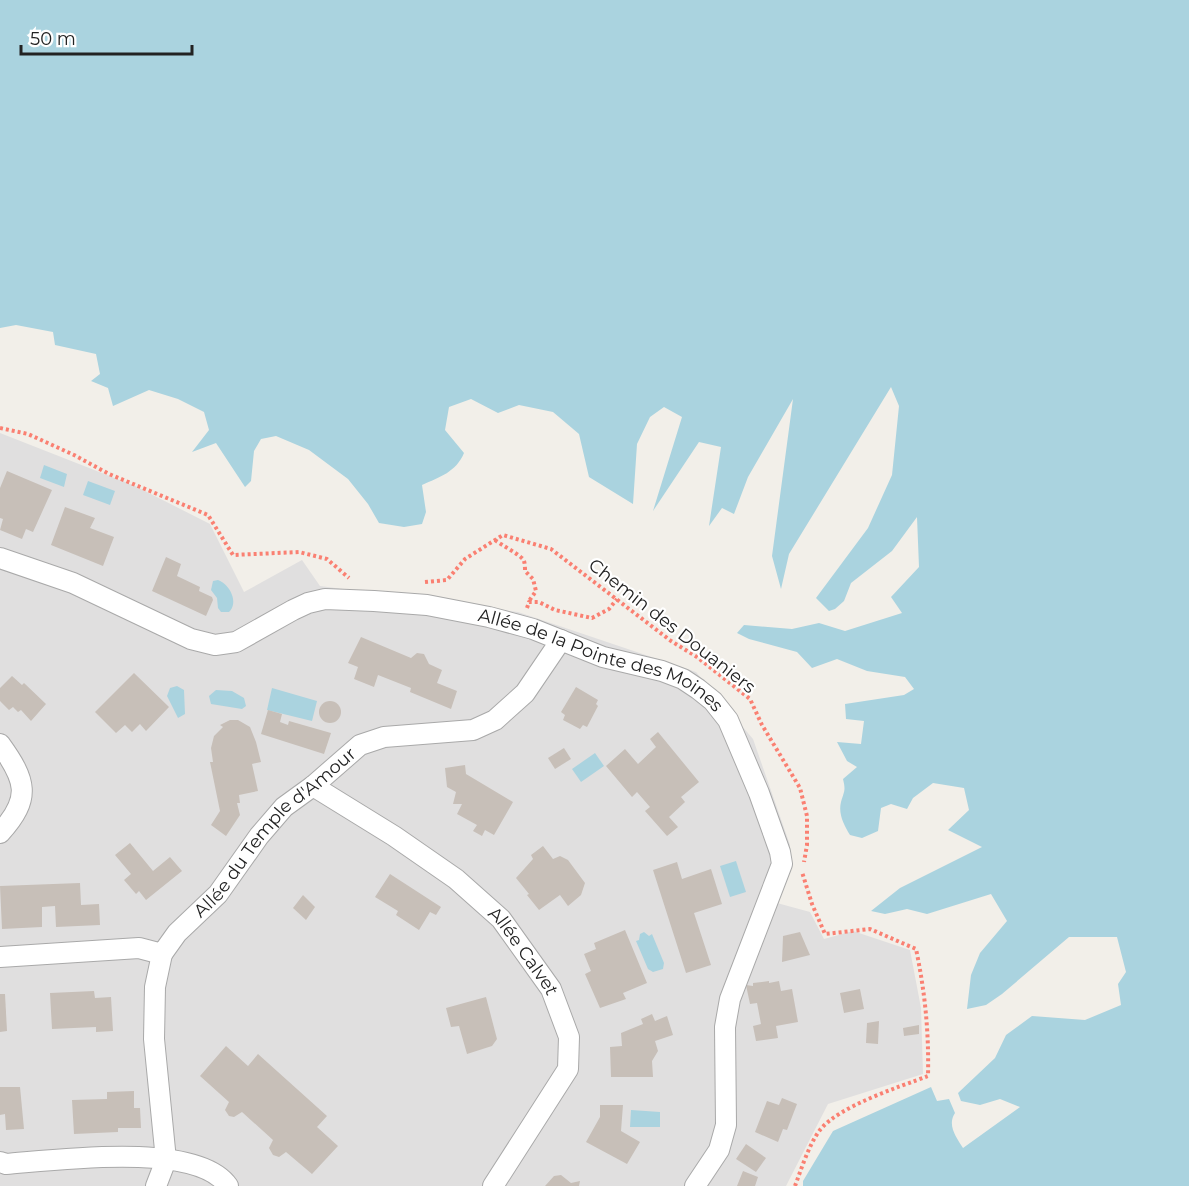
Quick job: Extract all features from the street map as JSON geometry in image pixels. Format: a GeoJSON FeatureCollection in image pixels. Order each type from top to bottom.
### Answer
{"type":"FeatureCollection","features":[{"type":"Feature","properties":{"kind":"street","name":"Allée de la Pointe des Moines"},"geometry":{"type":"LineString","coordinates":[[0,558],[73,583],[191,639],[215,645],[236,642],[293,610],[325,599],[427,605],[522,626],[603,657],[663,671],[683,679],[713,700],[729,720],[759,793],[782,864],[730,999],[725,1027],[726,1125],[720,1149],[695,1186]]}},
{"type":"Feature","properties":{"kind":"street","name":"Allée du Temple d'Amour"},"geometry":{"type":"LineString","coordinates":[[162,954],[177,933],[218,894],[259,836],[284,807],[313,786],[360,745],[384,737],[473,730],[495,720],[525,693],[561,640]]}},
{"type":"Feature","properties":{"kind":"street"},"geometry":{"type":"LineString","coordinates":[[0,744],[22,782],[21,803],[0,833]]}},
{"type":"Feature","properties":{"kind":"street","name":"Allée Calvet"},"geometry":{"type":"LineString","coordinates":[[313,786],[394,836],[456,879],[501,919],[551,989],[569,1037],[568,1069],[493,1186]]}},
{"type":"Feature","properties":{"kind":"street"},"geometry":{"type":"LineString","coordinates":[[0,957],[139,948],[162,954],[154,987],[154,1039],[166,1160],[156,1186]]}},
{"type":"Feature","properties":{"kind":"street"},"geometry":{"type":"LineString","coordinates":[[0,1162],[6,1164],[104,1156],[166,1160],[201,1166],[221,1176],[228,1186]]}},
{"type":"Feature","properties":{"kind":"path"},"geometry":{"type":"LineString","coordinates":[[0,428],[28,434],[109,474],[208,515],[233,555],[299,552],[327,559],[348,578],[358,579]]}},
{"type":"Feature","properties":{"kind":"path","name":"Chemin des Douaniers"},"geometry":{"type":"LineString","coordinates":[[495,540],[503,536],[551,549],[750,699],[762,725],[800,788],[807,816],[807,845],[802,871],[812,904],[825,934],[870,929],[916,949],[924,987],[929,1038],[928,1076],[842,1111],[820,1130],[802,1165],[795,1186]]}},
{"type":"Feature","properties":{"kind":"path"},"geometry":{"type":"LineString","coordinates":[[424,582],[447,580],[465,559],[495,540],[503,548],[521,556],[525,562],[525,572],[533,579],[537,591],[529,602],[522,626]]}},
{"type":"Feature","properties":{"kind":"path"},"geometry":{"type":"LineString","coordinates":[[529,602],[539,602],[555,610],[592,618],[609,609],[617,599]]}},
{"type":"Feature","properties":{"kind":"shaded area"},"geometry":{"type":"Polygon","coordinates":[[[0,433],[135,486],[210,524],[244,592],[302,560],[320,586],[518,612],[696,672],[753,739],[790,845],[777,903],[810,912],[824,939],[853,931],[910,950],[921,1008],[923,1074],[828,1104],[786,1186],[0,1186],[0,433]]]}},
{"type":"Feature","properties":{"kind":"water"},"geometry":{"type":"Polygon","coordinates":[[[0,0],[1189,0],[1189,1186],[803,1186],[803,1181],[833,1131],[931,1087],[937,1101],[949,1099],[955,1113],[952,1122],[953,1131],[963,1148],[1020,1107],[1000,1099],[980,1105],[961,1101],[958,1093],[995,1058],[1006,1035],[1032,1016],[1085,1020],[1121,1005],[1118,984],[1126,972],[1117,937],[1069,937],[1002,994],[986,1005],[967,1009],[971,975],[980,953],[1007,921],[991,894],[927,914],[907,909],[885,914],[871,911],[900,888],[982,847],[948,830],[969,810],[964,788],[933,783],[913,798],[907,809],[891,804],[881,808],[878,831],[862,838],[850,835],[841,815],[843,779],[857,767],[847,761],[837,742],[861,744],[864,721],[846,719],[845,704],[904,695],[914,689],[905,677],[867,671],[837,659],[812,668],[797,652],[749,639],[737,633],[744,625],[792,629],[819,623],[845,631],[902,613],[891,597],[919,567],[917,517],[892,551],[851,583],[844,601],[835,609],[829,611],[816,598],[868,528],[892,475],[899,406],[891,387],[789,554],[781,589],[772,556],[793,399],[748,477],[734,514],[722,508],[709,526],[721,447],[699,442],[653,511],[682,417],[664,407],[650,417],[637,444],[633,504],[589,477],[579,434],[553,412],[519,405],[498,413],[471,399],[449,407],[445,430],[464,453],[452,469],[422,485],[426,512],[422,524],[404,527],[379,523],[368,504],[348,479],[309,450],[276,436],[261,439],[254,451],[251,481],[245,487],[216,443],[192,452],[209,430],[204,412],[178,399],[149,390],[113,406],[108,388],[91,381],[100,374],[96,354],[55,345],[53,332],[16,325],[0,328],[0,0]]]}},
{"type":"Feature","properties":{"kind":"water"},"geometry":{"type":"Polygon","coordinates":[[[44,465],[67,474],[64,487],[40,478],[44,465]]]}},
{"type":"Feature","properties":{"kind":"water"},"geometry":{"type":"Polygon","coordinates":[[[88,481],[115,491],[110,505],[83,495],[88,481]]]}},
{"type":"Feature","properties":{"kind":"water"},"geometry":{"type":"Polygon","coordinates":[[[218,580],[226,585],[232,594],[233,604],[229,612],[221,612],[217,598],[211,590],[213,581],[218,580]]]}},
{"type":"Feature","properties":{"kind":"water"},"geometry":{"type":"Polygon","coordinates":[[[177,686],[184,690],[185,714],[178,718],[167,696],[170,688],[177,686]]]}},
{"type":"Feature","properties":{"kind":"water"},"geometry":{"type":"Polygon","coordinates":[[[272,688],[317,701],[312,721],[267,710],[272,688]]]}},
{"type":"Feature","properties":{"kind":"water"},"geometry":{"type":"Polygon","coordinates":[[[216,690],[232,691],[244,698],[246,706],[242,709],[211,704],[209,696],[216,690]]]}},
{"type":"Feature","properties":{"kind":"water"},"geometry":{"type":"Polygon","coordinates":[[[595,753],[604,766],[581,782],[572,769],[595,753]]]}},
{"type":"Feature","properties":{"kind":"water"},"geometry":{"type":"Polygon","coordinates":[[[736,861],[746,892],[730,897],[720,866],[736,861]]]}},
{"type":"Feature","properties":{"kind":"water"},"geometry":{"type":"Polygon","coordinates":[[[644,932],[649,936],[652,934],[664,963],[663,969],[653,972],[648,969],[636,941],[644,932]]]}},
{"type":"Feature","properties":{"kind":"water"},"geometry":{"type":"Polygon","coordinates":[[[631,1110],[660,1112],[660,1127],[630,1127],[631,1110]]]}},
{"type":"Feature","properties":{"kind":"building"},"geometry":{"type":"Polygon","coordinates":[[[7,471],[52,490],[33,532],[26,529],[22,539],[0,530],[3,519],[0,518],[0,488],[7,471]]]}},
{"type":"Feature","properties":{"kind":"building"},"geometry":{"type":"Polygon","coordinates":[[[65,507],[95,518],[90,528],[114,537],[103,566],[51,545],[65,507]]]}},
{"type":"Feature","properties":{"kind":"building"},"geometry":{"type":"Polygon","coordinates":[[[166,557],[181,564],[177,576],[200,587],[199,591],[212,597],[213,600],[206,616],[152,591],[166,557]]]}},
{"type":"Feature","properties":{"kind":"building"},"geometry":{"type":"Polygon","coordinates":[[[361,637],[411,658],[417,653],[424,654],[429,664],[442,670],[437,683],[457,691],[451,709],[410,692],[411,688],[378,675],[374,687],[354,679],[358,667],[348,663],[361,637]]]}},
{"type":"Feature","properties":{"kind":"building"},"geometry":{"type":"Polygon","coordinates":[[[134,673],[169,707],[146,731],[140,724],[132,732],[125,725],[116,733],[95,712],[134,673]]]}},
{"type":"Feature","properties":{"kind":"building"},"geometry":{"type":"Polygon","coordinates":[[[12,676],[22,685],[24,683],[46,704],[31,721],[21,710],[18,712],[13,707],[9,710],[0,701],[0,688],[12,676]]]}},
{"type":"Feature","properties":{"kind":"building"},"geometry":{"type":"Polygon","coordinates":[[[576,687],[598,700],[596,704],[598,706],[587,727],[583,725],[580,729],[563,720],[565,715],[561,712],[576,687]]]}},
{"type":"Feature","properties":{"kind":"building"},"geometry":{"type":"Polygon","coordinates":[[[326,701],[334,701],[341,708],[341,716],[334,723],[326,723],[319,716],[319,708],[326,701]]]}},
{"type":"Feature","properties":{"kind":"building"},"geometry":{"type":"Polygon","coordinates":[[[268,710],[282,714],[280,722],[288,725],[289,721],[331,733],[324,754],[261,734],[268,710]]]}},
{"type":"Feature","properties":{"kind":"building"},"geometry":{"type":"Polygon","coordinates":[[[230,720],[238,720],[250,727],[261,762],[252,764],[258,791],[239,795],[240,803],[237,803],[240,815],[226,836],[211,825],[220,811],[210,762],[213,762],[211,748],[214,736],[223,727],[220,725],[230,720]]]}},
{"type":"Feature","properties":{"kind":"building"},"geometry":{"type":"Polygon","coordinates":[[[658,732],[699,782],[681,797],[685,802],[669,817],[678,827],[667,836],[645,811],[650,807],[637,792],[632,797],[606,766],[625,749],[638,764],[656,747],[650,739],[658,732]]]}},
{"type":"Feature","properties":{"kind":"building"},"geometry":{"type":"Polygon","coordinates":[[[564,748],[571,759],[555,769],[548,758],[564,748]]]}},
{"type":"Feature","properties":{"kind":"building"},"geometry":{"type":"Polygon","coordinates":[[[465,765],[466,774],[513,802],[494,835],[485,830],[482,836],[473,831],[477,825],[457,814],[462,804],[453,804],[456,792],[447,787],[445,768],[465,765]]]}},
{"type":"Feature","properties":{"kind":"building"},"geometry":{"type":"Polygon","coordinates":[[[130,843],[153,871],[170,857],[182,871],[146,900],[139,891],[136,894],[124,880],[131,874],[115,855],[130,843]]]}},
{"type":"Feature","properties":{"kind":"building"},"geometry":{"type":"Polygon","coordinates":[[[543,846],[553,859],[560,856],[568,860],[585,883],[581,895],[568,906],[560,895],[539,910],[516,878],[533,859],[531,855],[543,846]]]}},
{"type":"Feature","properties":{"kind":"building"},"geometry":{"type":"Polygon","coordinates":[[[677,862],[682,879],[711,869],[722,904],[694,913],[711,965],[686,973],[653,870],[677,862]]]}},
{"type":"Feature","properties":{"kind":"building"},"geometry":{"type":"Polygon","coordinates":[[[390,874],[441,907],[436,915],[430,912],[419,930],[396,915],[398,911],[375,897],[390,874]]]}},
{"type":"Feature","properties":{"kind":"building"},"geometry":{"type":"Polygon","coordinates":[[[80,883],[81,905],[99,904],[100,925],[56,927],[55,906],[42,907],[42,927],[2,929],[0,886],[80,883]]]}},
{"type":"Feature","properties":{"kind":"building"},"geometry":{"type":"Polygon","coordinates":[[[303,895],[315,907],[306,920],[293,908],[303,895]]]}},
{"type":"Feature","properties":{"kind":"building"},"geometry":{"type":"Polygon","coordinates":[[[625,930],[647,983],[623,993],[626,999],[600,1008],[585,974],[591,971],[584,954],[596,949],[594,943],[625,930]]]}},
{"type":"Feature","properties":{"kind":"building"},"geometry":{"type":"Polygon","coordinates":[[[800,932],[810,955],[782,962],[783,936],[800,932]]]}},
{"type":"Feature","properties":{"kind":"building"},"geometry":{"type":"Polygon","coordinates":[[[769,981],[769,983],[779,981],[781,991],[792,989],[798,1022],[776,1026],[778,1038],[756,1041],[753,1026],[761,1024],[757,1003],[750,1004],[746,985],[753,986],[753,983],[769,981]]]}},
{"type":"Feature","properties":{"kind":"building"},"geometry":{"type":"Polygon","coordinates":[[[860,989],[864,1009],[844,1013],[840,993],[860,989]]]}},
{"type":"Feature","properties":{"kind":"building"},"geometry":{"type":"Polygon","coordinates":[[[94,991],[95,998],[111,997],[113,1031],[96,1032],[96,1027],[52,1029],[50,993],[94,991]]]}},
{"type":"Feature","properties":{"kind":"building"},"geometry":{"type":"Polygon","coordinates":[[[0,994],[5,994],[7,1031],[0,1032],[0,994]]]}},
{"type":"Feature","properties":{"kind":"building"},"geometry":{"type":"Polygon","coordinates":[[[486,997],[497,1039],[492,1046],[467,1054],[459,1026],[451,1027],[446,1008],[486,997]]]}},
{"type":"Feature","properties":{"kind":"building"},"geometry":{"type":"Polygon","coordinates":[[[652,1014],[655,1021],[667,1016],[673,1035],[655,1041],[658,1051],[652,1061],[653,1077],[611,1077],[610,1047],[622,1046],[621,1033],[643,1024],[641,1019],[652,1014]]]}},
{"type":"Feature","properties":{"kind":"building"},"geometry":{"type":"Polygon","coordinates":[[[879,1021],[878,1044],[866,1043],[867,1023],[879,1021]]]}},
{"type":"Feature","properties":{"kind":"building"},"geometry":{"type":"Polygon","coordinates":[[[919,1025],[919,1034],[904,1036],[903,1028],[919,1025]]]}},
{"type":"Feature","properties":{"kind":"building"},"geometry":{"type":"Polygon","coordinates":[[[226,1046],[248,1066],[258,1054],[327,1116],[317,1127],[338,1146],[312,1174],[286,1152],[279,1157],[273,1155],[269,1148],[273,1140],[242,1112],[234,1117],[229,1116],[225,1110],[229,1102],[200,1076],[226,1046]]]}},
{"type":"Feature","properties":{"kind":"building"},"geometry":{"type":"Polygon","coordinates":[[[0,1087],[20,1087],[24,1129],[6,1130],[5,1114],[0,1115],[0,1087]]]}},
{"type":"Feature","properties":{"kind":"building"},"geometry":{"type":"Polygon","coordinates":[[[134,1091],[134,1108],[140,1108],[141,1128],[118,1128],[118,1132],[74,1134],[72,1100],[107,1099],[107,1092],[134,1091]]]}},
{"type":"Feature","properties":{"kind":"building"},"geometry":{"type":"Polygon","coordinates":[[[782,1098],[797,1104],[787,1130],[783,1129],[778,1142],[755,1132],[767,1101],[779,1105],[782,1098]]]}},
{"type":"Feature","properties":{"kind":"building"},"geometry":{"type":"Polygon","coordinates":[[[600,1105],[623,1105],[621,1131],[640,1142],[627,1164],[586,1142],[600,1117],[600,1105]]]}},
{"type":"Feature","properties":{"kind":"building"},"geometry":{"type":"Polygon","coordinates":[[[746,1144],[766,1158],[756,1172],[736,1159],[746,1144]]]}},
{"type":"Feature","properties":{"kind":"building"},"geometry":{"type":"Polygon","coordinates":[[[743,1171],[758,1177],[755,1186],[737,1186],[743,1171]]]}},
{"type":"Feature","properties":{"kind":"building"},"geometry":{"type":"Polygon","coordinates":[[[561,1175],[571,1183],[580,1181],[579,1186],[545,1186],[554,1176],[561,1175]]]}}]}
